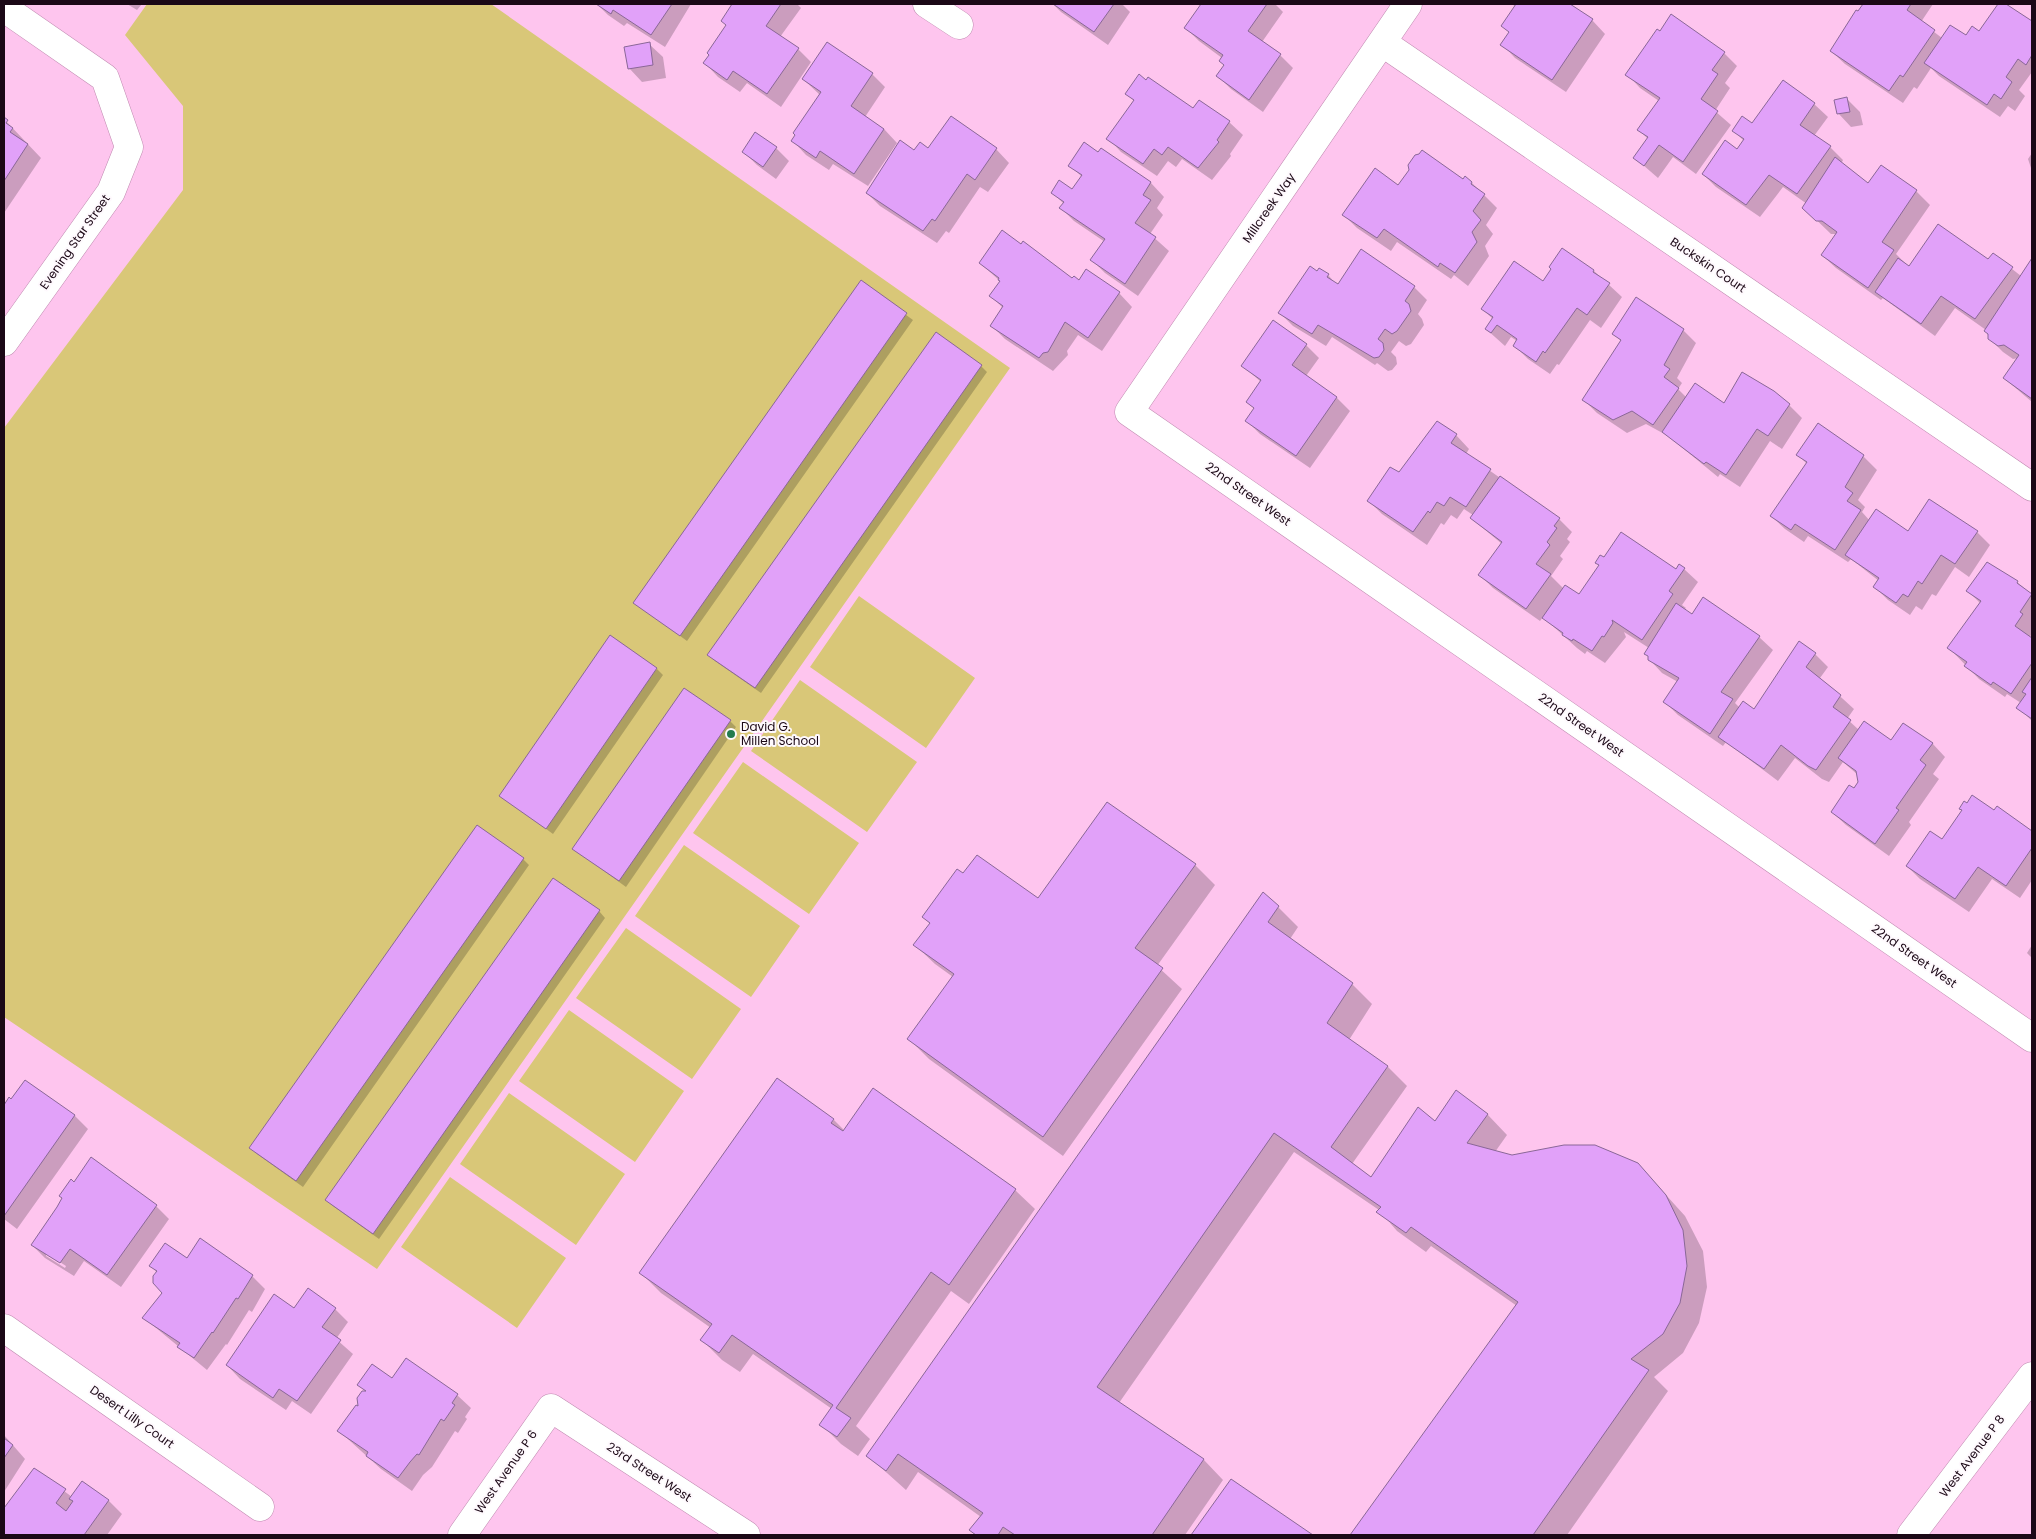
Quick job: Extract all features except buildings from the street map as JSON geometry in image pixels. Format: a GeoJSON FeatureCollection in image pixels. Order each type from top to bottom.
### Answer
{"type":"FeatureCollection","features":[{"type":"Feature","properties":{"kind":"street"},"geometry":{"type":"LineString","coordinates":[[927,4],[959,25]]}},
{"type":"Feature","properties":{"kind":"street","name":"Millcreek Way"},"geometry":{"type":"LineString","coordinates":[[1130,412],[1408,4]]}},
{"type":"Feature","properties":{"kind":"street","name":"Evening Star Street"},"geometry":{"type":"LineString","coordinates":[[4,8],[105,78],[129,147],[110,192],[4,342]]}},
{"type":"Feature","properties":{"kind":"street","name":"Buckskin Court"},"geometry":{"type":"LineString","coordinates":[[1383,43],[2032,487]]}},
{"type":"Feature","properties":{"kind":"street","name":"22nd Street West"},"geometry":{"type":"LineString","coordinates":[[1130,412],[2032,1038]]}},
{"type":"Feature","properties":{"kind":"street","name":"Desert Lilly Court"},"geometry":{"type":"LineString","coordinates":[[4,1328],[260,1507]]}},
{"type":"Feature","properties":{"kind":"street","name":"West Avenue P 8"},"geometry":{"type":"LineString","coordinates":[[1911,1535],[2032,1376]]}},
{"type":"Feature","properties":{"kind":"street","name":"West Avenue P 6"},"geometry":{"type":"LineString","coordinates":[[462,1535],[551,1408]]}},
{"type":"Feature","properties":{"kind":"street","name":"23rd Street West"},"geometry":{"type":"LineString","coordinates":[[551,1408],[746,1535]]}},
{"type":"Feature","properties":{"kind":"shaded area"},"geometry":{"type":"Polygon","coordinates":[[[147,4],[491,4],[1010,368],[377,1269],[4,1017],[4,428],[183,190],[183,106],[125,35],[147,4]]]}},
{"type":"Feature","properties":{"kind":"shaded area"},"geometry":{"type":"Polygon","coordinates":[[[859,596],[975,678],[926,748],[810,667],[859,596]]]}},
{"type":"Feature","properties":{"kind":"shaded area"},"geometry":{"type":"Polygon","coordinates":[[[800,680],[917,762],[867,832],[751,751],[800,680]]]}},
{"type":"Feature","properties":{"kind":"shaded area"},"geometry":{"type":"Polygon","coordinates":[[[743,762],[859,843],[809,914],[693,833],[743,762]]]}},
{"type":"Feature","properties":{"kind":"shaded area"},"geometry":{"type":"Polygon","coordinates":[[[684,845],[800,926],[751,997],[635,916],[684,845]]]}},
{"type":"Feature","properties":{"kind":"shaded area"},"geometry":{"type":"Polygon","coordinates":[[[626,928],[741,1009],[692,1079],[576,998],[626,928]]]}},
{"type":"Feature","properties":{"kind":"shaded area"},"geometry":{"type":"Polygon","coordinates":[[[569,1010],[684,1091],[635,1162],[519,1081],[569,1010]]]}},
{"type":"Feature","properties":{"kind":"shaded area"},"geometry":{"type":"Polygon","coordinates":[[[509,1093],[625,1174],[576,1245],[460,1164],[509,1093]]]}},
{"type":"Feature","properties":{"kind":"shaded area"},"geometry":{"type":"Polygon","coordinates":[[[450,1177],[566,1258],[517,1328],[401,1247],[450,1177]]]}},
{"type":"Feature","properties":{"kind":"place","name":"David G. Millen School"},"geometry":{"type":"Point","coordinates":[731,734]}}]}
